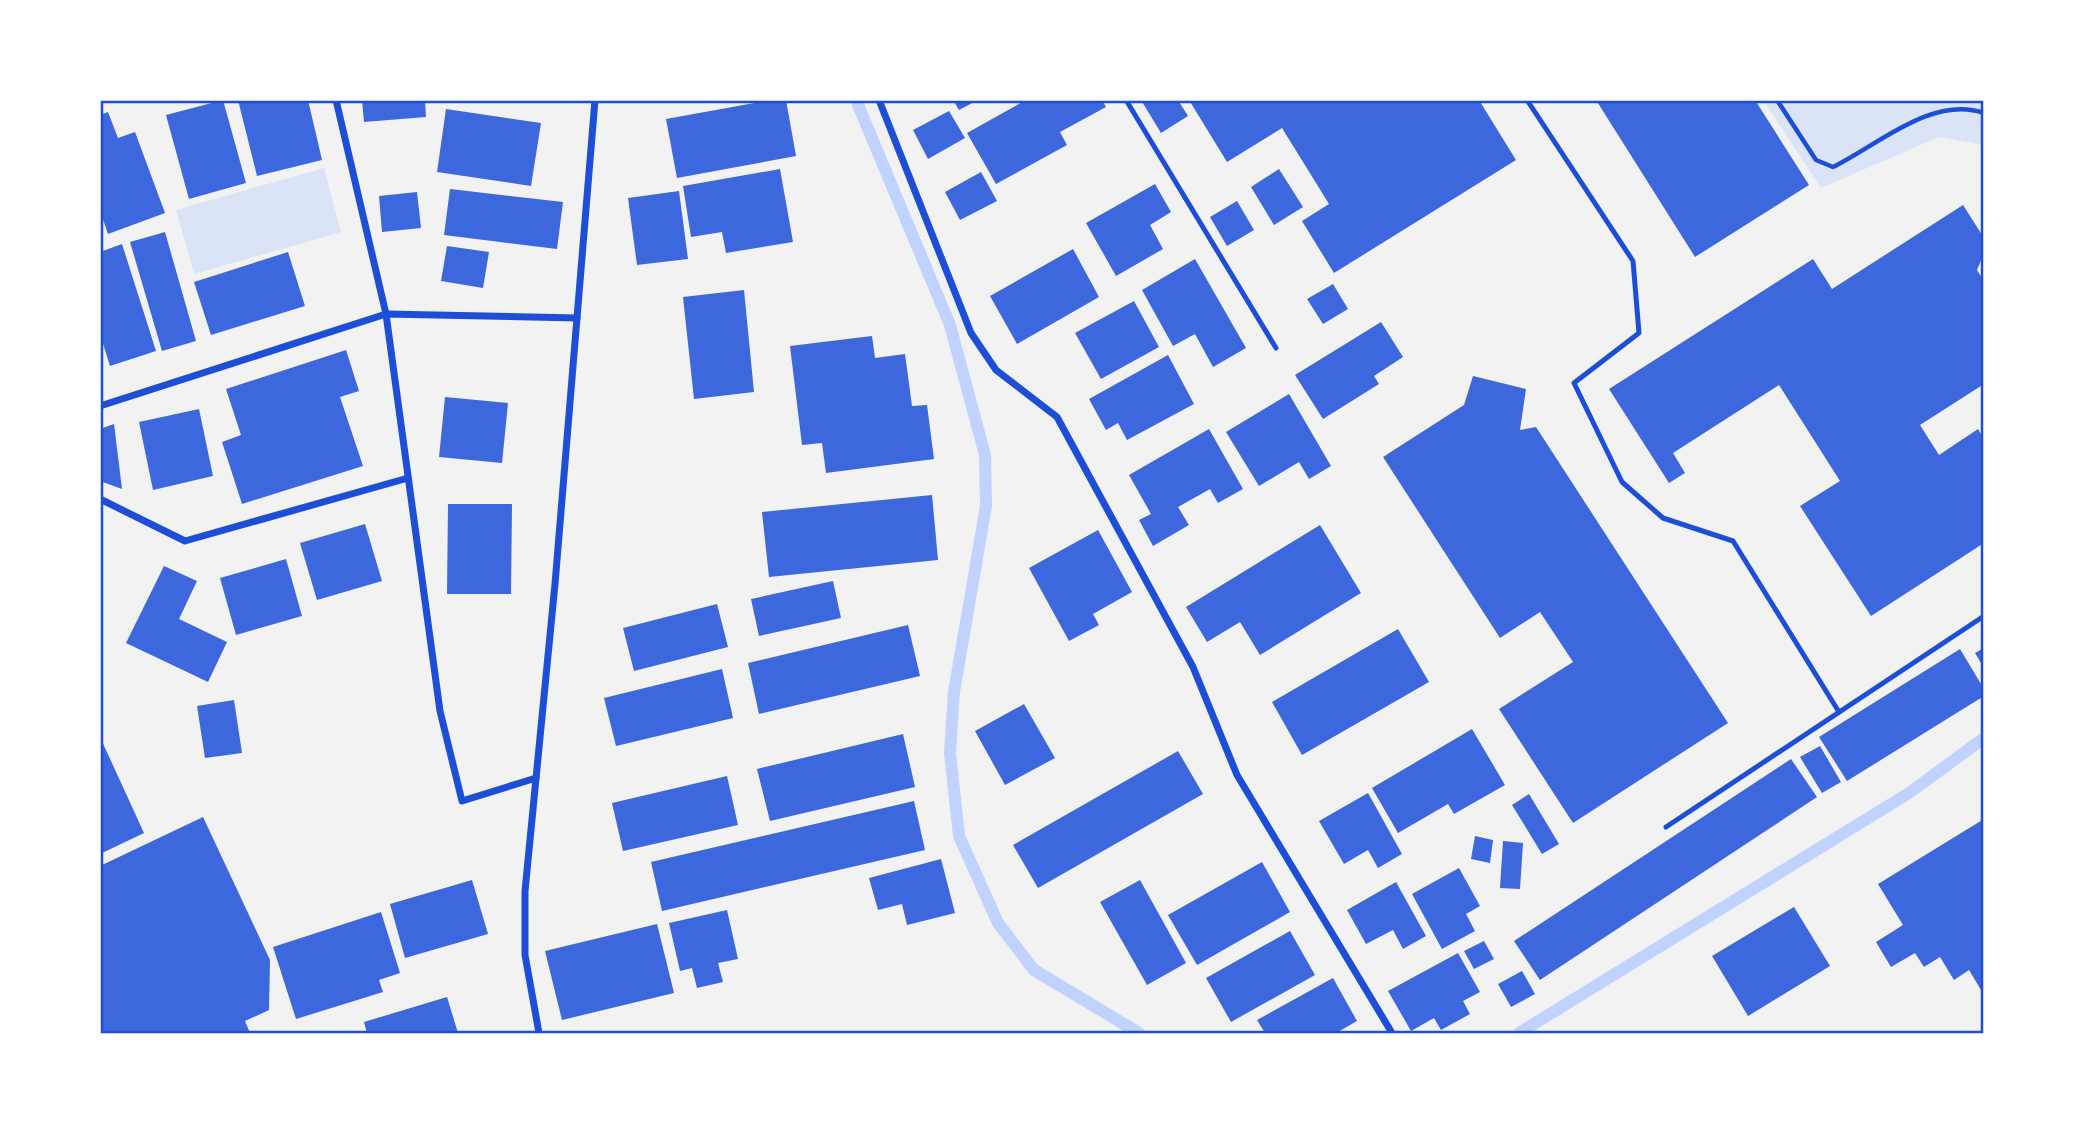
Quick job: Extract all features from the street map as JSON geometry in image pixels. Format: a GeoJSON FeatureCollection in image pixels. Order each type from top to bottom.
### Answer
{"type":"FeatureCollection","features":[{"type":"Feature","properties":{"kind":"street"},"geometry":{"type":"LineString","coordinates":[[336,100],[386,314],[440,711],[462,801],[536,778]]}},
{"type":"Feature","properties":{"kind":"street"},"geometry":{"type":"LineString","coordinates":[[539,1033],[525,955],[525,891],[595,100]]}},
{"type":"Feature","properties":{"kind":"street"},"geometry":{"type":"LineString","coordinates":[[878,100],[971,333],[996,370],[1057,417],[1193,667],[1237,775],[1392,1033]]}},
{"type":"Feature","properties":{"kind":"street"},"geometry":{"type":"LineString","coordinates":[[100,406],[386,314],[577,318]]}},
{"type":"Feature","properties":{"kind":"street"},"geometry":{"type":"LineString","coordinates":[[100,499],[184,541],[408,478]]}},
{"type":"Feature","properties":{"kind":"lane"},"geometry":{"type":"LineString","coordinates":[[1126,100],[1276,348]]}},
{"type":"Feature","properties":{"kind":"lane"},"geometry":{"type":"LineString","coordinates":[[1527,100],[1633,261],[1639,333],[1574,383],[1622,482],[1662,518],[1733,541],[1839,712]]}},
{"type":"Feature","properties":{"kind":"lane"},"geometry":{"type":"LineString","coordinates":[[1665,827],[1984,616]]}},
{"type":"Feature","properties":{"kind":"path"},"geometry":{"type":"LineString","coordinates":[[1777,100],[1816,160],[1833,167],[1914,120],[1940,110],[1984,113]]}},
{"type":"Feature","properties":{"kind":"shaded area"},"geometry":{"type":"Polygon","coordinates":[[[1763,100],[1984,100],[1984,145],[1939,137],[1821,188],[1763,100]]]}},
{"type":"Feature","properties":{"kind":"shaded area"},"geometry":{"type":"Polygon","coordinates":[[[324,168],[341,232],[194,274],[176,210],[324,168]]]}},
{"type":"Feature","properties":{"kind":"building"},"geometry":{"type":"Polygon","coordinates":[[[223,100],[246,183],[189,199],[166,115],[223,100]]]}},
{"type":"Feature","properties":{"kind":"building"},"geometry":{"type":"Polygon","coordinates":[[[238,100],[308,100],[322,160],[257,176],[238,100]]]}},
{"type":"Feature","properties":{"kind":"building"},"geometry":{"type":"Polygon","coordinates":[[[362,100],[425,100],[426,117],[364,122],[362,100]]]}},
{"type":"Feature","properties":{"kind":"building"},"geometry":{"type":"Polygon","coordinates":[[[771,100],[786,100],[796,156],[677,178],[666,119],[771,100]]]}},
{"type":"Feature","properties":{"kind":"building"},"geometry":{"type":"Polygon","coordinates":[[[953,100],[978,100],[959,110],[953,100]]]}},
{"type":"Feature","properties":{"kind":"building"},"geometry":{"type":"Polygon","coordinates":[[[1026,100],[1102,100],[1106,107],[1060,132],[1067,145],[996,184],[967,133],[1026,100]]]}},
{"type":"Feature","properties":{"kind":"building"},"geometry":{"type":"Polygon","coordinates":[[[1141,100],[1178,100],[1188,116],[1161,133],[1141,100]]]}},
{"type":"Feature","properties":{"kind":"building"},"geometry":{"type":"Polygon","coordinates":[[[1189,100],[1479,100],[1516,160],[1334,273],[1302,221],[1329,204],[1282,128],[1227,162],[1189,100]]]}},
{"type":"Feature","properties":{"kind":"building"},"geometry":{"type":"Polygon","coordinates":[[[1596,100],[1755,100],[1809,185],[1695,257],[1596,100]]]}},
{"type":"Feature","properties":{"kind":"building"},"geometry":{"type":"Polygon","coordinates":[[[446,109],[541,123],[531,186],[437,172],[446,109]]]}},
{"type":"Feature","properties":{"kind":"building"},"geometry":{"type":"Polygon","coordinates":[[[949,111],[965,138],[928,159],[913,130],[949,111]]]}},
{"type":"Feature","properties":{"kind":"building"},"geometry":{"type":"Polygon","coordinates":[[[108,112],[118,138],[135,132],[165,213],[108,234],[100,211],[100,115],[108,112]]]}},
{"type":"Feature","properties":{"kind":"building"},"geometry":{"type":"Polygon","coordinates":[[[780,169],[793,242],[726,253],[722,232],[691,237],[683,186],[780,169]]]}},
{"type":"Feature","properties":{"kind":"building"},"geometry":{"type":"Polygon","coordinates":[[[1279,169],[1303,207],[1274,225],[1251,187],[1279,169]]]}},
{"type":"Feature","properties":{"kind":"building"},"geometry":{"type":"Polygon","coordinates":[[[981,172],[997,201],[960,220],[945,192],[981,172]]]}},
{"type":"Feature","properties":{"kind":"building"},"geometry":{"type":"Polygon","coordinates":[[[1155,184],[1171,212],[1150,225],[1163,249],[1116,276],[1086,223],[1155,184]]]}},
{"type":"Feature","properties":{"kind":"building"},"geometry":{"type":"Polygon","coordinates":[[[450,189],[563,202],[557,249],[444,235],[450,189]]]}},
{"type":"Feature","properties":{"kind":"building"},"geometry":{"type":"Polygon","coordinates":[[[679,191],[688,259],[637,265],[628,198],[679,191]]]}},
{"type":"Feature","properties":{"kind":"building"},"geometry":{"type":"Polygon","coordinates":[[[417,192],[421,228],[382,232],[379,196],[417,192]]]}},
{"type":"Feature","properties":{"kind":"building"},"geometry":{"type":"Polygon","coordinates":[[[1237,201],[1254,230],[1227,246],[1210,217],[1237,201]]]}},
{"type":"Feature","properties":{"kind":"building"},"geometry":{"type":"Polygon","coordinates":[[[1963,205],[1984,238],[1984,253],[1977,270],[1982,278],[1984,276],[1984,384],[1920,425],[1939,455],[1978,429],[1984,439],[1984,543],[1871,616],[1800,506],[1840,481],[1779,385],[1673,453],[1685,473],[1669,483],[1609,389],[1813,259],[1832,289],[1963,205]]]}},
{"type":"Feature","properties":{"kind":"building"},"geometry":{"type":"Polygon","coordinates":[[[165,232],[196,341],[162,351],[130,242],[165,232]]]}},
{"type":"Feature","properties":{"kind":"building"},"geometry":{"type":"Polygon","coordinates":[[[122,244],[156,351],[110,366],[100,334],[100,252],[122,244]]]}},
{"type":"Feature","properties":{"kind":"building"},"geometry":{"type":"Polygon","coordinates":[[[447,246],[489,252],[483,288],[441,281],[447,246]]]}},
{"type":"Feature","properties":{"kind":"building"},"geometry":{"type":"Polygon","coordinates":[[[1073,249],[1099,297],[1017,344],[990,296],[1073,249]]]}},
{"type":"Feature","properties":{"kind":"building"},"geometry":{"type":"Polygon","coordinates":[[[288,252],[305,306],[211,335],[194,282],[288,252]]]}},
{"type":"Feature","properties":{"kind":"building"},"geometry":{"type":"Polygon","coordinates":[[[1195,259],[1246,348],[1213,367],[1195,334],[1173,346],[1142,290],[1195,259]]]}},
{"type":"Feature","properties":{"kind":"building"},"geometry":{"type":"Polygon","coordinates":[[[1333,284],[1348,309],[1323,324],[1307,299],[1333,284]]]}},
{"type":"Feature","properties":{"kind":"building"},"geometry":{"type":"Polygon","coordinates":[[[744,290],[754,392],[694,399],[683,297],[744,290]]]}},
{"type":"Feature","properties":{"kind":"building"},"geometry":{"type":"Polygon","coordinates":[[[1134,301],[1159,347],[1101,379],[1075,333],[1134,301]]]}},
{"type":"Feature","properties":{"kind":"building"},"geometry":{"type":"Polygon","coordinates":[[[1381,322],[1403,357],[1374,376],[1379,384],[1323,419],[1295,375],[1381,322]]]}},
{"type":"Feature","properties":{"kind":"building"},"geometry":{"type":"Polygon","coordinates":[[[872,336],[875,358],[905,354],[912,406],[927,405],[934,459],[826,473],[822,443],[802,445],[790,346],[872,336]]]}},
{"type":"Feature","properties":{"kind":"building"},"geometry":{"type":"Polygon","coordinates":[[[346,350],[359,391],[340,397],[363,466],[242,504],[222,442],[241,435],[226,389],[346,350]]]}},
{"type":"Feature","properties":{"kind":"building"},"geometry":{"type":"Polygon","coordinates":[[[1168,355],[1194,404],[1127,440],[1118,423],[1106,430],[1089,399],[1168,355]]]}},
{"type":"Feature","properties":{"kind":"building"},"geometry":{"type":"Polygon","coordinates":[[[1473,376],[1526,389],[1520,430],[1536,427],[1728,723],[1573,823],[1499,709],[1573,662],[1540,612],[1500,638],[1383,457],[1464,405],[1473,376]]]}},
{"type":"Feature","properties":{"kind":"building"},"geometry":{"type":"Polygon","coordinates":[[[1289,394],[1331,466],[1309,479],[1299,462],[1259,486],[1226,432],[1289,394]]]}},
{"type":"Feature","properties":{"kind":"building"},"geometry":{"type":"Polygon","coordinates":[[[445,397],[508,403],[502,463],[439,457],[445,397]]]}},
{"type":"Feature","properties":{"kind":"building"},"geometry":{"type":"Polygon","coordinates":[[[199,409],[213,476],[153,490],[139,422],[199,409]]]}},
{"type":"Feature","properties":{"kind":"building"},"geometry":{"type":"Polygon","coordinates":[[[114,424],[122,489],[100,481],[100,429],[114,424]]]}},
{"type":"Feature","properties":{"kind":"building"},"geometry":{"type":"Polygon","coordinates":[[[1209,429],[1243,489],[1218,503],[1210,489],[1178,507],[1189,525],[1153,546],[1139,520],[1151,514],[1129,475],[1209,429]]]}},
{"type":"Feature","properties":{"kind":"building"},"geometry":{"type":"Polygon","coordinates":[[[932,495],[938,560],[769,577],[762,512],[932,495]]]}},
{"type":"Feature","properties":{"kind":"building"},"geometry":{"type":"Polygon","coordinates":[[[448,504],[512,504],[511,594],[447,594],[448,504]]]}},
{"type":"Feature","properties":{"kind":"building"},"geometry":{"type":"Polygon","coordinates":[[[365,524],[382,581],[317,600],[300,543],[365,524]]]}},
{"type":"Feature","properties":{"kind":"building"},"geometry":{"type":"Polygon","coordinates":[[[1320,525],[1361,593],[1260,655],[1240,622],[1207,642],[1186,607],[1320,525]]]}},
{"type":"Feature","properties":{"kind":"building"},"geometry":{"type":"Polygon","coordinates":[[[1098,530],[1132,592],[1093,614],[1099,625],[1069,641],[1029,568],[1098,530]]]}},
{"type":"Feature","properties":{"kind":"building"},"geometry":{"type":"Polygon","coordinates":[[[286,559],[302,616],[236,635],[220,578],[286,559]]]}},
{"type":"Feature","properties":{"kind":"building"},"geometry":{"type":"Polygon","coordinates":[[[164,566],[197,581],[179,619],[227,642],[208,682],[126,643],[164,566]]]}},
{"type":"Feature","properties":{"kind":"building"},"geometry":{"type":"Polygon","coordinates":[[[833,581],[841,618],[759,636],[751,599],[833,581]]]}},
{"type":"Feature","properties":{"kind":"building"},"geometry":{"type":"Polygon","coordinates":[[[717,604],[728,647],[634,671],[623,628],[717,604]]]}},
{"type":"Feature","properties":{"kind":"building"},"geometry":{"type":"Polygon","coordinates":[[[908,625],[920,676],[759,714],[748,663],[908,625]]]}},
{"type":"Feature","properties":{"kind":"building"},"geometry":{"type":"Polygon","coordinates":[[[1398,629],[1429,682],[1302,755],[1272,702],[1398,629]]]}},
{"type":"Feature","properties":{"kind":"building"},"geometry":{"type":"Polygon","coordinates":[[[1984,648],[1984,668],[1975,653],[1984,648]]]}},
{"type":"Feature","properties":{"kind":"building"},"geometry":{"type":"Polygon","coordinates":[[[1960,649],[1984,689],[1984,696],[1847,781],[1819,737],[1960,649]]]}},
{"type":"Feature","properties":{"kind":"building"},"geometry":{"type":"Polygon","coordinates":[[[722,669],[733,718],[616,746],[604,698],[722,669]]]}},
{"type":"Feature","properties":{"kind":"building"},"geometry":{"type":"Polygon","coordinates":[[[234,700],[242,753],[205,758],[197,706],[234,700]]]}},
{"type":"Feature","properties":{"kind":"building"},"geometry":{"type":"Polygon","coordinates":[[[1024,704],[1055,758],[1005,785],[975,731],[1024,704]]]}},
{"type":"Feature","properties":{"kind":"building"},"geometry":{"type":"Polygon","coordinates":[[[1472,729],[1505,785],[1454,814],[1448,804],[1398,833],[1372,788],[1472,729]]]}},
{"type":"Feature","properties":{"kind":"building"},"geometry":{"type":"Polygon","coordinates":[[[903,734],[915,787],[770,821],[757,769],[903,734]]]}},
{"type":"Feature","properties":{"kind":"building"},"geometry":{"type":"Polygon","coordinates":[[[100,737],[144,833],[100,854],[100,737]]]}},
{"type":"Feature","properties":{"kind":"building"},"geometry":{"type":"Polygon","coordinates":[[[1820,746],[1841,782],[1822,793],[1800,757],[1820,746]]]}},
{"type":"Feature","properties":{"kind":"building"},"geometry":{"type":"Polygon","coordinates":[[[1178,751],[1203,794],[1038,888],[1013,845],[1178,751]]]}},
{"type":"Feature","properties":{"kind":"building"},"geometry":{"type":"Polygon","coordinates":[[[1791,759],[1817,797],[1540,980],[1514,941],[1791,759]]]}},
{"type":"Feature","properties":{"kind":"building"},"geometry":{"type":"Polygon","coordinates":[[[727,776],[738,825],[623,851],[612,803],[727,776]]]}},
{"type":"Feature","properties":{"kind":"building"},"geometry":{"type":"Polygon","coordinates":[[[1368,793],[1402,854],[1378,868],[1368,850],[1344,864],[1319,821],[1368,793]]]}},
{"type":"Feature","properties":{"kind":"building"},"geometry":{"type":"Polygon","coordinates":[[[1529,794],[1559,844],[1542,854],[1512,805],[1529,794]]]}},
{"type":"Feature","properties":{"kind":"building"},"geometry":{"type":"Polygon","coordinates":[[[914,801],[925,850],[662,911],[651,862],[914,801]]]}},
{"type":"Feature","properties":{"kind":"building"},"geometry":{"type":"Polygon","coordinates":[[[203,817],[270,960],[269,1010],[245,1021],[250,1033],[100,1033],[100,866],[203,817]]]}},
{"type":"Feature","properties":{"kind":"building"},"geometry":{"type":"Polygon","coordinates":[[[1984,819],[1984,995],[1969,970],[1954,980],[1940,957],[1924,967],[1915,953],[1891,967],[1876,942],[1903,925],[1878,884],[1984,819]]]}},
{"type":"Feature","properties":{"kind":"building"},"geometry":{"type":"Polygon","coordinates":[[[1475,836],[1493,840],[1490,863],[1471,859],[1475,836]]]}},
{"type":"Feature","properties":{"kind":"building"},"geometry":{"type":"Polygon","coordinates":[[[1503,841],[1523,843],[1520,889],[1500,888],[1503,841]]]}},
{"type":"Feature","properties":{"kind":"building"},"geometry":{"type":"Polygon","coordinates":[[[941,859],[955,913],[907,925],[902,904],[878,910],[869,878],[941,859]]]}},
{"type":"Feature","properties":{"kind":"building"},"geometry":{"type":"Polygon","coordinates":[[[1262,862],[1290,912],[1197,965],[1168,915],[1262,862]]]}},
{"type":"Feature","properties":{"kind":"building"},"geometry":{"type":"Polygon","coordinates":[[[1459,868],[1480,906],[1466,914],[1475,931],[1442,949],[1412,894],[1459,868]]]}},
{"type":"Feature","properties":{"kind":"building"},"geometry":{"type":"Polygon","coordinates":[[[472,880],[488,934],[405,958],[390,904],[472,880]]]}},
{"type":"Feature","properties":{"kind":"building"},"geometry":{"type":"Polygon","coordinates":[[[1140,880],[1186,963],[1147,985],[1100,902],[1140,880]]]}},
{"type":"Feature","properties":{"kind":"building"},"geometry":{"type":"Polygon","coordinates":[[[1396,882],[1426,936],[1403,949],[1393,930],[1366,944],[1347,910],[1396,882]]]}},
{"type":"Feature","properties":{"kind":"building"},"geometry":{"type":"Polygon","coordinates":[[[1794,907],[1830,966],[1748,1016],[1712,956],[1794,907]]]}},
{"type":"Feature","properties":{"kind":"building"},"geometry":{"type":"Polygon","coordinates":[[[727,910],[738,959],[718,963],[723,982],[697,988],[692,968],[680,971],[669,923],[727,910]]]}},
{"type":"Feature","properties":{"kind":"building"},"geometry":{"type":"Polygon","coordinates":[[[381,912],[400,973],[379,980],[383,992],[296,1019],[273,947],[381,912]]]}},
{"type":"Feature","properties":{"kind":"building"},"geometry":{"type":"Polygon","coordinates":[[[657,924],[674,993],[562,1020],[545,951],[657,924]]]}},
{"type":"Feature","properties":{"kind":"building"},"geometry":{"type":"Polygon","coordinates":[[[1290,931],[1315,975],[1231,1022],[1206,978],[1290,931]]]}},
{"type":"Feature","properties":{"kind":"building"},"geometry":{"type":"Polygon","coordinates":[[[1484,941],[1494,959],[1474,969],[1464,951],[1484,941]]]}},
{"type":"Feature","properties":{"kind":"building"},"geometry":{"type":"Polygon","coordinates":[[[1458,953],[1480,992],[1463,1001],[1470,1014],[1441,1030],[1434,1018],[1411,1031],[1388,991],[1458,953]]]}},
{"type":"Feature","properties":{"kind":"building"},"geometry":{"type":"Polygon","coordinates":[[[1522,971],[1535,994],[1511,1007],[1498,984],[1522,971]]]}},
{"type":"Feature","properties":{"kind":"building"},"geometry":{"type":"Polygon","coordinates":[[[1333,978],[1357,1021],[1336,1033],[1265,1033],[1257,1020],[1333,978]]]}},
{"type":"Feature","properties":{"kind":"building"},"geometry":{"type":"Polygon","coordinates":[[[447,997],[458,1033],[367,1033],[364,1022],[447,997]]]}},
{"type":"Feature","properties":{"kind":"waterway"},"geometry":{"type":"LineString","coordinates":[[856,100],[950,325],[985,455],[986,506],[954,692],[950,753],[959,836],[998,923],[1034,970],[1139,1033]]}},
{"type":"Feature","properties":{"kind":"waterway"},"geometry":{"type":"LineString","coordinates":[[1519,1033],[1909,793],[1984,738]]}}]}
